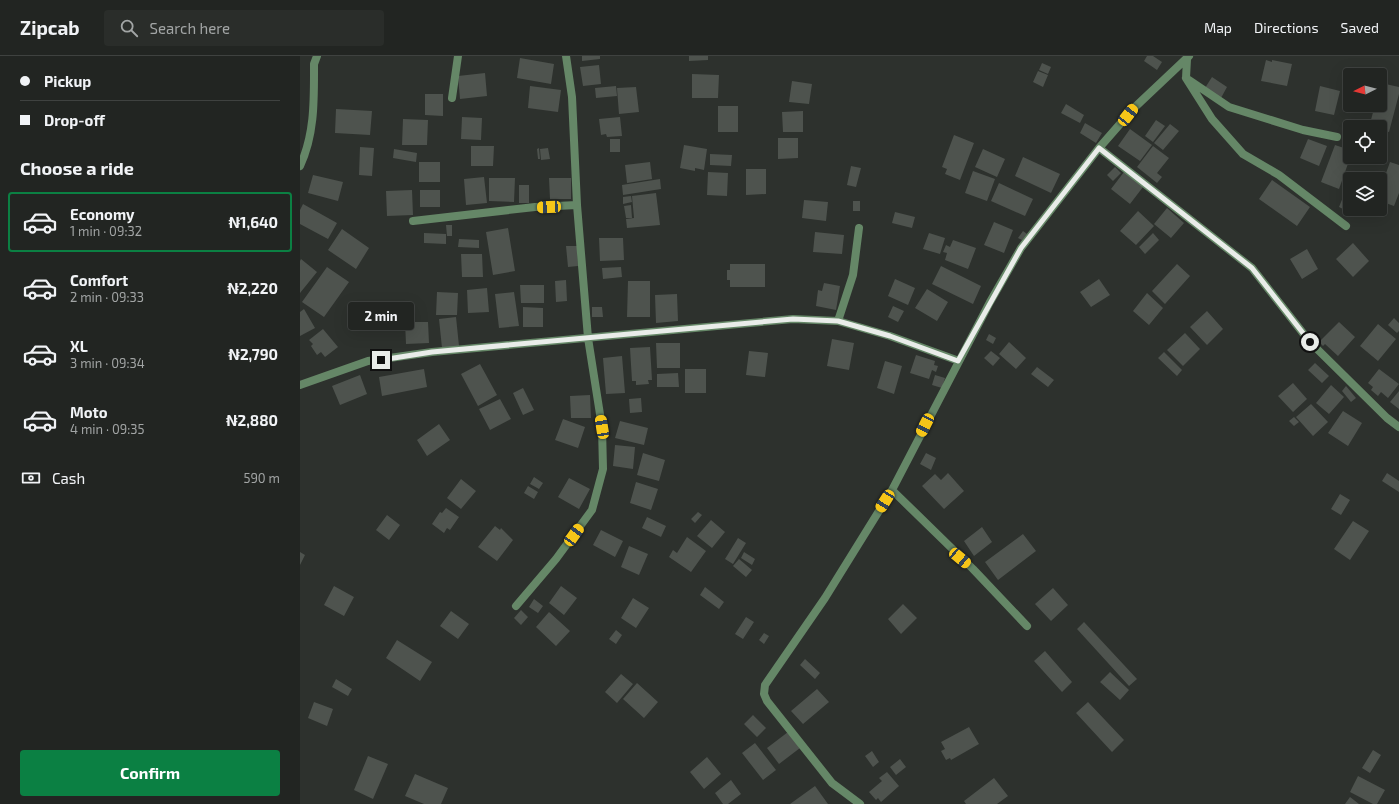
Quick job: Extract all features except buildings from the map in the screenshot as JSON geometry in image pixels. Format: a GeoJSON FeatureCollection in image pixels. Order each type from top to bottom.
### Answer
{"type":"FeatureCollection","features":[{"type":"Feature","properties":{"kind":"street"},"geometry":{"type":"LineString","coordinates":[[300,166],[309,144],[312,124],[314,64],[317,56]]}},
{"type":"Feature","properties":{"kind":"street"},"geometry":{"type":"LineString","coordinates":[[452,98],[458,56]]}},
{"type":"Feature","properties":{"kind":"street"},"geometry":{"type":"LineString","coordinates":[[516,606],[556,559],[592,510],[603,469],[602,427],[588,338],[576,205],[572,96],[566,56]]}},
{"type":"Feature","properties":{"kind":"street"},"geometry":{"type":"LineString","coordinates":[[1188,57],[1186,78],[1212,119],[1243,154],[1279,175],[1346,226]]}},
{"type":"Feature","properties":{"kind":"street"},"geometry":{"type":"LineString","coordinates":[[860,804],[832,783],[767,702],[764,694],[765,685],[825,598],[892,490],[958,361],[1021,248],[1099,148],[1134,108],[1188,57]]}},
{"type":"Feature","properties":{"kind":"street"},"geometry":{"type":"LineString","coordinates":[[1186,78],[1229,107],[1303,130],[1337,137]]}},
{"type":"Feature","properties":{"kind":"street"},"geometry":{"type":"LineString","coordinates":[[1099,148],[1252,268],[1310,342],[1387,418],[1399,427]]}},
{"type":"Feature","properties":{"kind":"street"},"geometry":{"type":"LineString","coordinates":[[413,221],[535,207],[576,205]]}},
{"type":"Feature","properties":{"kind":"street"},"geometry":{"type":"LineString","coordinates":[[838,321],[853,274],[859,228]]}},
{"type":"Feature","properties":{"kind":"street"},"geometry":{"type":"LineString","coordinates":[[300,385],[368,361],[432,352],[793,319],[838,321],[890,336],[958,361]]}},
{"type":"Feature","properties":{"kind":"street"},"geometry":{"type":"LineString","coordinates":[[892,490],[973,569],[1027,626]]}},
{"type":"Feature","properties":{"kind":"route"},"geometry":{"type":"LineString","coordinates":[[381,360],[432,352],[689,330],[793,319],[838,321],[890,336],[958,361],[1000,282],[1021,248],[1099,148],[1252,268],[1310,342]]}}]}
